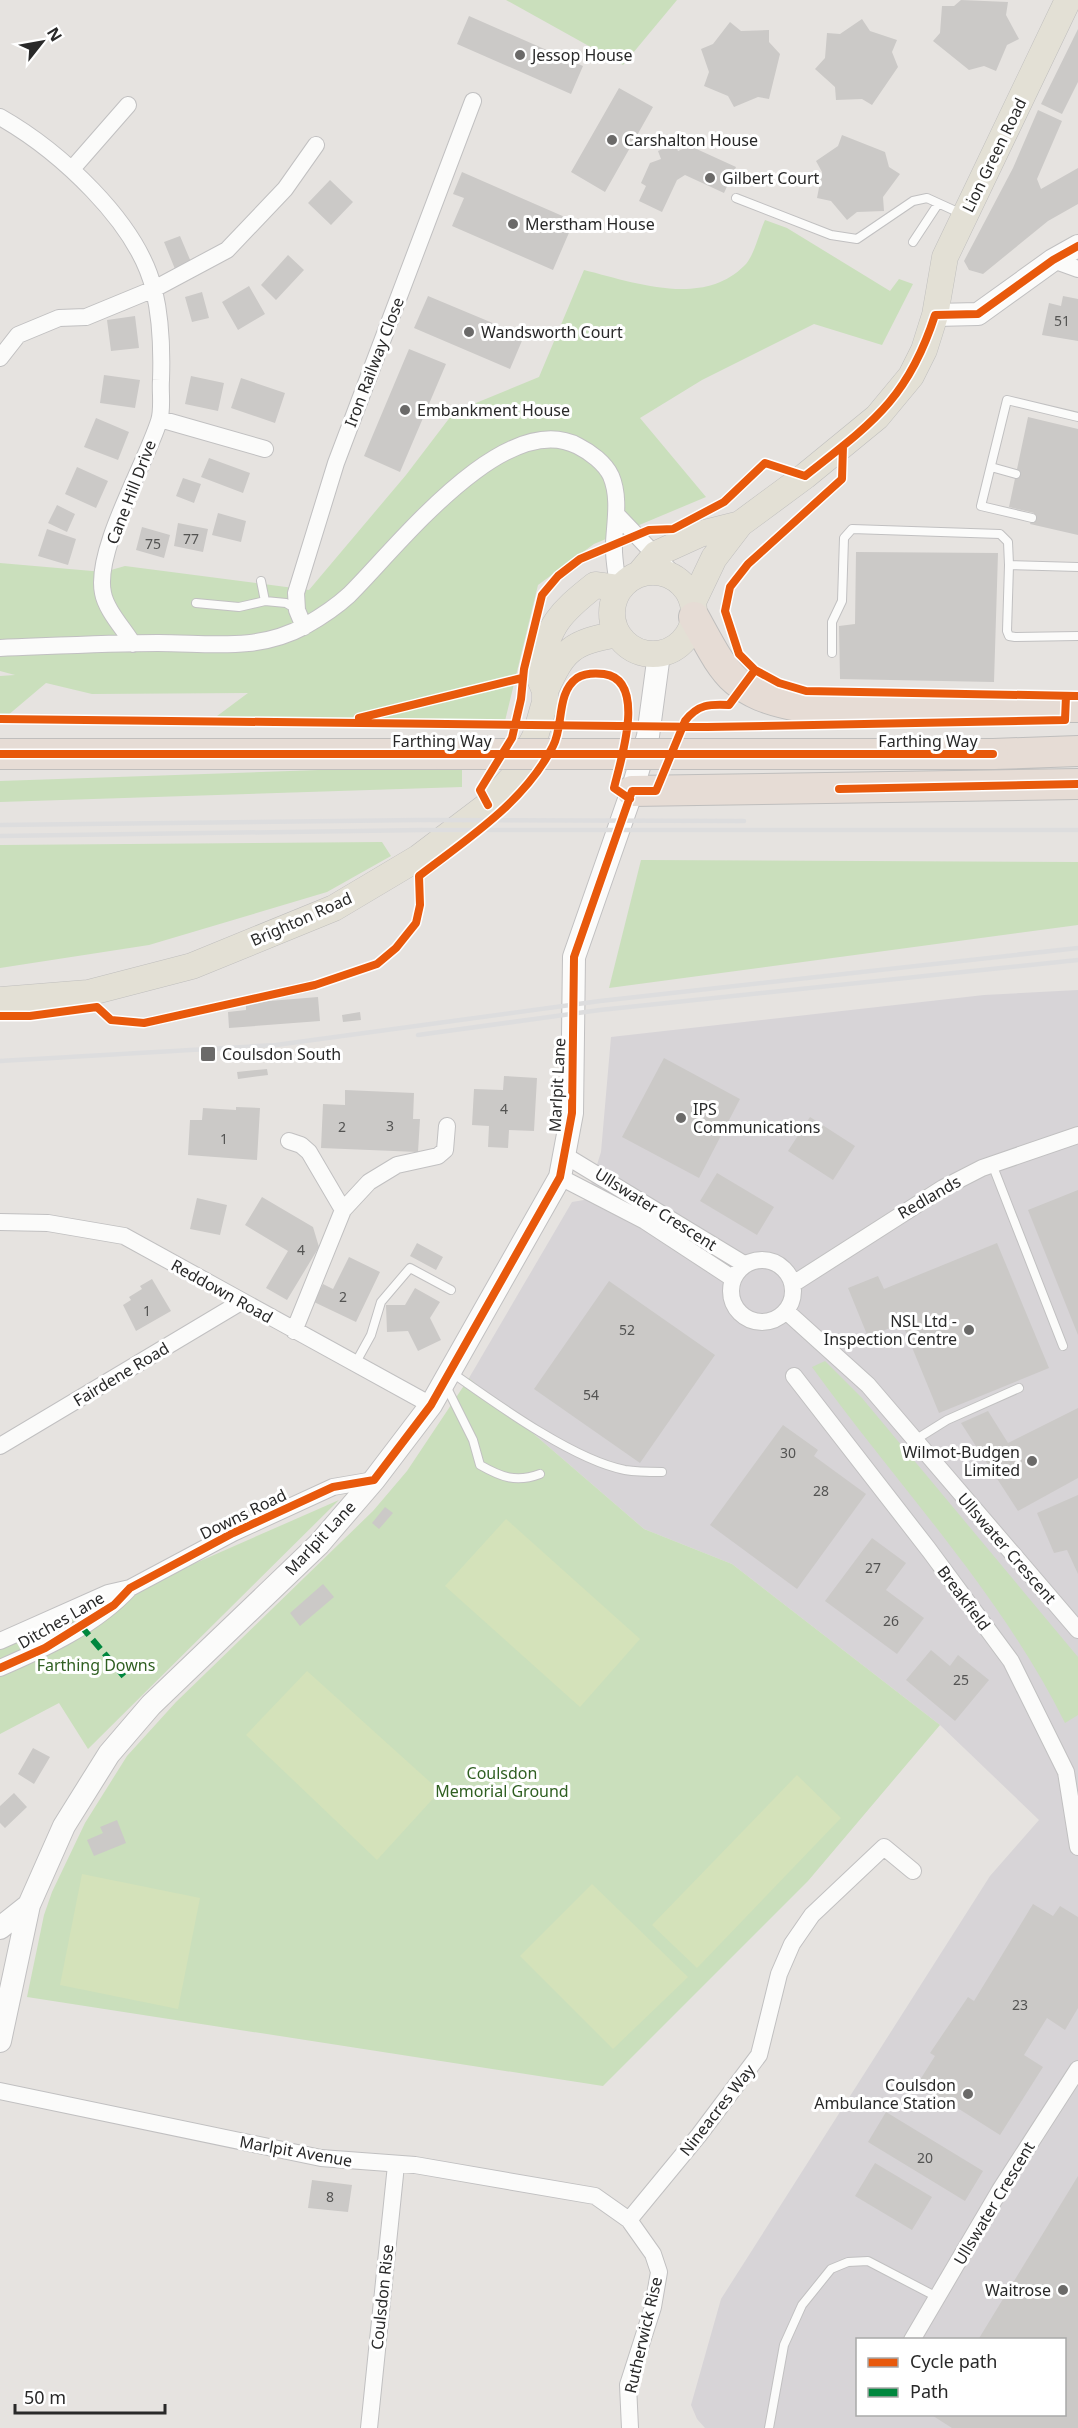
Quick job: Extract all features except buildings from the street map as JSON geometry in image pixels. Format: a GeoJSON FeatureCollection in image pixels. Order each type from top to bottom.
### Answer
{"type":"FeatureCollection","features":[{"type":"Feature","properties":{"kind":"highway"},"geometry":{"type":"LineString","coordinates":[[693,610],[728,674],[742,688],[769,700],[798,706],[1078,707]]}},
{"type":"Feature","properties":{"kind":"highway","name":"Farthing Way"},"geometry":{"type":"LineString","coordinates":[[0,754],[1071,754]]}},
{"type":"Feature","properties":{"kind":"highway"},"geometry":{"type":"LineString","coordinates":[[632,791],[1078,784]]}},
{"type":"Feature","properties":{"kind":"main road","name":"Lion Green Road"},"geometry":{"type":"LineString","coordinates":[[935,315],[945,257],[1068,0]]}},
{"type":"Feature","properties":{"kind":"main road"},"geometry":{"type":"LineString","coordinates":[[740,524],[700,534],[648,563],[618,588],[611,611],[617,634],[635,650],[659,654],[669,651],[686,637],[693,610],[714,558],[740,524],[806,476],[876,417],[910,376],[924,350],[935,315],[978,314],[1053,260],[1078,246]]}},
{"type":"Feature","properties":{"kind":"main road"},"geometry":{"type":"LineString","coordinates":[[648,563],[679,580],[688,590],[693,610]]}},
{"type":"Feature","properties":{"kind":"main road","name":"Brighton Road"},"geometry":{"type":"LineString","coordinates":[[0,1000],[92,1000],[192,966],[321,914],[418,867],[488,805],[513,777],[535,737],[545,702],[544,691],[536,669],[551,628],[567,607],[595,585],[618,588]]}},
{"type":"Feature","properties":{"kind":"main road","name":"Brighton Road"},"geometry":{"type":"LineString","coordinates":[[544,691],[557,664],[574,645],[617,634]]}},
{"type":"Feature","properties":{"kind":"main road","name":"Marlpit Lane"},"geometry":{"type":"LineString","coordinates":[[0,2041],[29,1905],[64,1826],[109,1754],[129,1728],[319,1544],[374,1480],[430,1405],[447,1377],[563,1166],[572,1113],[574,957],[632,791],[648,736],[659,654]]}},
{"type":"Feature","properties":{"kind":"main road"},"geometry":{"type":"LineString","coordinates":[[0,1928],[29,1905]]}},
{"type":"Feature","properties":{"kind":"street","name":"Iron Railway Close"},"geometry":{"type":"LineString","coordinates":[[304,627],[297,610],[296,593],[336,463],[473,101]]}},
{"type":"Feature","properties":{"kind":"street"},"geometry":{"type":"LineString","coordinates":[[72,169],[128,105]]}},
{"type":"Feature","properties":{"kind":"street","name":"Cane Hill Drive"},"geometry":{"type":"LineString","coordinates":[[0,117],[18,127],[72,169],[112,213],[132,242],[154,289],[163,360],[160,419],[114,530],[104,572],[103,592],[133,644]]}},
{"type":"Feature","properties":{"kind":"street"},"geometry":{"type":"LineString","coordinates":[[0,358],[18,335],[59,318],[86,317],[154,289],[227,250],[285,189],[316,145]]}},
{"type":"Feature","properties":{"kind":"street"},"geometry":{"type":"LineString","coordinates":[[1053,260],[1078,269]]}},
{"type":"Feature","properties":{"kind":"street"},"geometry":{"type":"LineString","coordinates":[[160,419],[265,449]]}},
{"type":"Feature","properties":{"kind":"street"},"geometry":{"type":"LineString","coordinates":[[0,648],[133,644],[249,645],[304,627],[347,596],[409,530],[452,489],[510,448],[545,438],[568,440],[592,453],[611,476],[617,515],[614,546],[618,588]]}},
{"type":"Feature","properties":{"kind":"street"},"geometry":{"type":"LineString","coordinates":[[617,515],[648,563]]}},
{"type":"Feature","properties":{"kind":"street"},"geometry":{"type":"LineString","coordinates":[[294,1331],[343,1210],[369,1182],[397,1165],[438,1156],[445,1150],[447,1126]]}},
{"type":"Feature","properties":{"kind":"street","name":"Redlands"},"geometry":{"type":"LineString","coordinates":[[793,1284],[943,1188],[992,1164],[1078,1135]]}},
{"type":"Feature","properties":{"kind":"street"},"geometry":{"type":"LineString","coordinates":[[290,1141],[301,1145],[309,1152],[343,1210]]}},
{"type":"Feature","properties":{"kind":"street","name":"Ullswater Crescent"},"geometry":{"type":"LineString","coordinates":[[563,1166],[744,1264]]}},
{"type":"Feature","properties":{"kind":"street","name":"Ullswater Crescent"},"geometry":{"type":"LineString","coordinates":[[563,1166],[732,1278]]}},
{"type":"Feature","properties":{"kind":"street","name":"Reddown Road"},"geometry":{"type":"LineString","coordinates":[[0,1222],[48,1222],[124,1236],[430,1405]]}},
{"type":"Feature","properties":{"kind":"street"},"geometry":{"type":"LineString","coordinates":[[764,1259],[774,1261],[789,1275],[793,1284],[793,1293],[786,1311],[770,1322],[750,1320],[735,1307],[730,1288],[732,1278],[744,1264],[764,1259]]}},
{"type":"Feature","properties":{"kind":"street","name":"Fairdene Road"},"geometry":{"type":"LineString","coordinates":[[0,1446],[241,1302]]}},
{"type":"Feature","properties":{"kind":"street","name":"Ullswater Crescent"},"geometry":{"type":"LineString","coordinates":[[786,1311],[868,1385],[1078,1630]]}},
{"type":"Feature","properties":{"kind":"street","name":"Breakfield"},"geometry":{"type":"LineString","coordinates":[[794,1376],[929,1550],[1011,1661],[1066,1772],[1078,1847]]}},
{"type":"Feature","properties":{"kind":"street","name":"Downs Road"},"geometry":{"type":"LineString","coordinates":[[0,1641],[108,1593],[130,1588],[233,1533],[333,1487],[374,1480]]}},
{"type":"Feature","properties":{"kind":"street","name":"Ditches Lane"},"geometry":{"type":"LineString","coordinates":[[0,1668],[45,1648],[114,1605],[130,1588]]}},
{"type":"Feature","properties":{"kind":"street","name":"Nineacres Way"},"geometry":{"type":"LineString","coordinates":[[629,2220],[699,2135],[759,2055],[779,1974],[792,1944],[812,1915],[884,1847],[913,1871]]}},
{"type":"Feature","properties":{"kind":"street","name":"Ullswater Crescent"},"geometry":{"type":"LineString","coordinates":[[913,2338],[1000,2190],[1078,2069]]}},
{"type":"Feature","properties":{"kind":"street","name":"Marlpit Avenue"},"geometry":{"type":"LineString","coordinates":[[0,2091],[321,2158],[415,2165],[474,2173],[595,2196]]}},
{"type":"Feature","properties":{"kind":"street","name":"Coulsdon Rise"},"geometry":{"type":"LineString","coordinates":[[369,2428],[396,2165]]}},
{"type":"Feature","properties":{"kind":"street","name":"Rutherwick Rise"},"geometry":{"type":"LineString","coordinates":[[595,2196],[629,2220],[653,2254],[659,2272],[653,2307],[628,2385],[630,2428]]}},
{"type":"Feature","properties":{"kind":"lane"},"geometry":{"type":"LineString","coordinates":[[736,198],[831,235],[857,239],[913,201],[927,198],[965,215]]}},
{"type":"Feature","properties":{"kind":"lane"},"geometry":{"type":"LineString","coordinates":[[913,242],[938,204]]}},
{"type":"Feature","properties":{"kind":"lane"},"geometry":{"type":"LineString","coordinates":[[1032,518],[981,506],[1007,400],[1078,417]]}},
{"type":"Feature","properties":{"kind":"lane"},"geometry":{"type":"LineString","coordinates":[[991,467],[1016,474]]}},
{"type":"Feature","properties":{"kind":"lane"},"geometry":{"type":"LineString","coordinates":[[832,653],[832,621],[842,600],[844,538],[852,530],[1000,534],[1008,542],[1007,631],[1009,636],[1078,636]]}},
{"type":"Feature","properties":{"kind":"lane"},"geometry":{"type":"LineString","coordinates":[[1009,565],[1078,567]]}},
{"type":"Feature","properties":{"kind":"lane"},"geometry":{"type":"LineString","coordinates":[[261,581],[266,601]]}},
{"type":"Feature","properties":{"kind":"lane"},"geometry":{"type":"LineString","coordinates":[[196,603],[239,607],[266,601],[286,603],[297,610]]}},
{"type":"Feature","properties":{"kind":"lane"},"geometry":{"type":"LineString","coordinates":[[92,1000],[111,1020],[144,1023],[315,985],[377,964],[396,948],[416,923],[420,905],[418,867]]}},
{"type":"Feature","properties":{"kind":"lane"},"geometry":{"type":"LineString","coordinates":[[992,1164],[1063,1346]]}},
{"type":"Feature","properties":{"kind":"lane"},"geometry":{"type":"LineString","coordinates":[[355,1365],[371,1335],[381,1302],[410,1268],[451,1290]]}},
{"type":"Feature","properties":{"kind":"lane"},"geometry":{"type":"LineString","coordinates":[[447,1377],[584,1455],[625,1470],[662,1472]]}},
{"type":"Feature","properties":{"kind":"lane"},"geometry":{"type":"LineString","coordinates":[[447,1377],[473,1440],[480,1465],[500,1477],[523,1480],[540,1474]]}},
{"type":"Feature","properties":{"kind":"lane"},"geometry":{"type":"LineString","coordinates":[[915,1440],[946,1420],[1019,1388]]}},
{"type":"Feature","properties":{"kind":"lane"},"geometry":{"type":"LineString","coordinates":[[769,2428],[784,2345],[802,2305],[831,2269],[848,2262],[868,2261],[937,2297]]}},
{"type":"Feature","properties":{"kind":"shaded area"},"geometry":{"type":"Polygon","coordinates":[[[1078,990],[1078,2428],[705,2428],[697,2419],[691,2405],[721,2299],[990,1876],[1039,1820],[940,1725],[732,1564],[644,1529],[469,1378],[572,1202],[584,1200],[589,1190],[601,1152],[611,1037],[984,995],[1078,990]]]}},
{"type":"Feature","properties":{"kind":"green space"},"geometry":{"type":"Polygon","coordinates":[[[506,0],[677,0],[623,65],[506,0]]]}},
{"type":"Feature","properties":{"kind":"green space"},"geometry":{"type":"Polygon","coordinates":[[[765,220],[787,228],[890,291],[899,279],[913,284],[882,345],[814,324],[702,380],[640,418],[706,497],[594,544],[538,585],[504,725],[209,722],[248,693],[92,694],[46,683],[7,716],[0,716],[0,676],[15,675],[0,671],[0,563],[104,572],[125,566],[309,590],[406,475],[454,412],[539,377],[584,270],[667,288],[688,289],[708,286],[727,279],[748,262],[765,220]]]}},
{"type":"Feature","properties":{"kind":"green space"},"geometry":{"type":"Polygon","coordinates":[[[462,765],[462,787],[0,802],[0,781],[462,765]]]}},
{"type":"Feature","properties":{"kind":"green space"},"geometry":{"type":"Polygon","coordinates":[[[382,842],[391,856],[327,892],[149,945],[0,968],[0,845],[382,842]]]}},
{"type":"Feature","properties":{"kind":"green space"},"geometry":{"type":"Polygon","coordinates":[[[641,860],[1078,862],[1078,925],[609,988],[641,860]]]}},
{"type":"Feature","properties":{"kind":"green space"},"geometry":{"type":"Polygon","coordinates":[[[825,1361],[862,1398],[1078,1657],[1078,1715],[1065,1723],[1039,1675],[979,1584],[812,1367],[825,1361]]]}},
{"type":"Feature","properties":{"kind":"green space","name":"Coulsdon Memorial Ground"},"geometry":{"type":"Polygon","coordinates":[[[469,1378],[644,1529],[732,1564],[940,1725],[808,1881],[603,2086],[27,1997],[44,1915],[52,1892],[85,1823],[127,1756],[176,1702],[373,1511],[407,1471],[469,1378]]]}},
{"type":"Feature","properties":{"kind":"green space","name":"Farthing Downs"},"geometry":{"type":"Polygon","coordinates":[[[339,1500],[88,1749],[59,1703],[0,1734],[0,1649],[339,1500]]]}},
{"type":"Feature","properties":{"kind":"green space"},"geometry":{"type":"Polygon","coordinates":[[[506,1519],[640,1639],[580,1707],[445,1586],[506,1519]]]}},
{"type":"Feature","properties":{"kind":"green space"},"geometry":{"type":"Polygon","coordinates":[[[307,1671],[440,1791],[377,1860],[246,1735],[307,1671]]]}},
{"type":"Feature","properties":{"kind":"green space"},"geometry":{"type":"Polygon","coordinates":[[[797,1775],[841,1818],[697,1968],[652,1925],[797,1775]]]}},
{"type":"Feature","properties":{"kind":"green space"},"geometry":{"type":"Polygon","coordinates":[[[82,1874],[200,1898],[178,2009],[60,1985],[82,1874]]]}},
{"type":"Feature","properties":{"kind":"green space"},"geometry":{"type":"Polygon","coordinates":[[[592,1884],[688,1977],[613,2049],[520,1956],[592,1884]]]}},
{"type":"Feature","properties":{"kind":"railway"},"geometry":{"type":"LineString","coordinates":[[0,825],[420,820],[744,821]]}},
{"type":"Feature","properties":{"kind":"railway"},"geometry":{"type":"LineString","coordinates":[[0,836],[423,830],[1078,830]]}},
{"type":"Feature","properties":{"kind":"railway"},"geometry":{"type":"LineString","coordinates":[[0,1061],[276,1045],[600,1001],[1078,948]]}},
{"type":"Feature","properties":{"kind":"railway"},"geometry":{"type":"LineString","coordinates":[[418,1035],[600,1010],[1078,960]]}},
{"type":"Feature","properties":{"kind":"marked path"},"geometry":{"type":"LineString","coordinates":[[81,1626],[127,1680]]}},
{"type":"Feature","properties":{"kind":"cycle path"},"geometry":{"type":"LineString","coordinates":[[488,805],[480,790],[512,738],[521,699],[524,669],[542,595],[558,576],[580,559],[649,530],[673,529],[724,502],[765,463],[805,476],[868,424],[900,389],[913,368],[935,315],[978,314],[1053,260],[1078,246]]}},
{"type":"Feature","properties":{"kind":"cycle path"},"geometry":{"type":"LineString","coordinates":[[843,446],[842,479],[748,564],[730,587],[725,611],[739,654],[755,670],[779,683],[806,691],[1078,696]]}},
{"type":"Feature","properties":{"kind":"cycle path"},"geometry":{"type":"LineString","coordinates":[[0,1668],[45,1648],[114,1605],[130,1588],[233,1533],[333,1487],[374,1480],[431,1405],[560,1177],[572,1113],[574,957],[632,791],[656,791],[685,721],[695,711],[705,706],[729,705],[755,670]]}},
{"type":"Feature","properties":{"kind":"cycle path"},"geometry":{"type":"LineString","coordinates":[[0,1016],[30,1016],[97,1007],[111,1020],[144,1023],[315,985],[377,964],[396,948],[416,923],[420,905],[419,876],[511,802],[541,766],[556,738],[566,692],[570,684],[583,675],[604,674],[617,680],[625,691],[628,724],[614,788],[630,799]]}},
{"type":"Feature","properties":{"kind":"cycle path"},"geometry":{"type":"LineString","coordinates":[[359,718],[522,678]]}},
{"type":"Feature","properties":{"kind":"cycle path"},"geometry":{"type":"LineString","coordinates":[[0,719],[707,727],[1065,720],[1066,696]]}},
{"type":"Feature","properties":{"kind":"cycle path"},"geometry":{"type":"LineString","coordinates":[[0,754],[993,754]]}},
{"type":"Feature","properties":{"kind":"cycle path"},"geometry":{"type":"LineString","coordinates":[[839,789],[1078,784]]}},
{"type":"Feature","properties":{"kind":"place","name":"Jessop House"},"geometry":{"type":"Point","coordinates":[520,55]}},
{"type":"Feature","properties":{"kind":"place","name":"Carshalton House"},"geometry":{"type":"Point","coordinates":[612,140]}},
{"type":"Feature","properties":{"kind":"place","name":"Gilbert Court"},"geometry":{"type":"Point","coordinates":[710,178]}},
{"type":"Feature","properties":{"kind":"place","name":"Merstham House"},"geometry":{"type":"Point","coordinates":[513,224]}},
{"type":"Feature","properties":{"kind":"place","name":"Wandsworth Court"},"geometry":{"type":"Point","coordinates":[469,332]}},
{"type":"Feature","properties":{"kind":"place","name":"Embankment House"},"geometry":{"type":"Point","coordinates":[405,410]}},
{"type":"Feature","properties":{"kind":"place","name":"Coulsdon South"},"geometry":{"type":"Point","coordinates":[208,1054]}},
{"type":"Feature","properties":{"kind":"place","name":"IPS Communications"},"geometry":{"type":"Point","coordinates":[681,1118]}},
{"type":"Feature","properties":{"kind":"place","name":"NSL Ltd - Inspection Centre"},"geometry":{"type":"Point","coordinates":[969,1330]}},
{"type":"Feature","properties":{"kind":"place","name":"Wilmot-Budgen Limited"},"geometry":{"type":"Point","coordinates":[1032,1461]}},
{"type":"Feature","properties":{"kind":"place","name":"Coulsdon Ambulance Station"},"geometry":{"type":"Point","coordinates":[968,2094]}},
{"type":"Feature","properties":{"kind":"place","name":"Waitrose"},"geometry":{"type":"Point","coordinates":[1063,2290]}}]}
